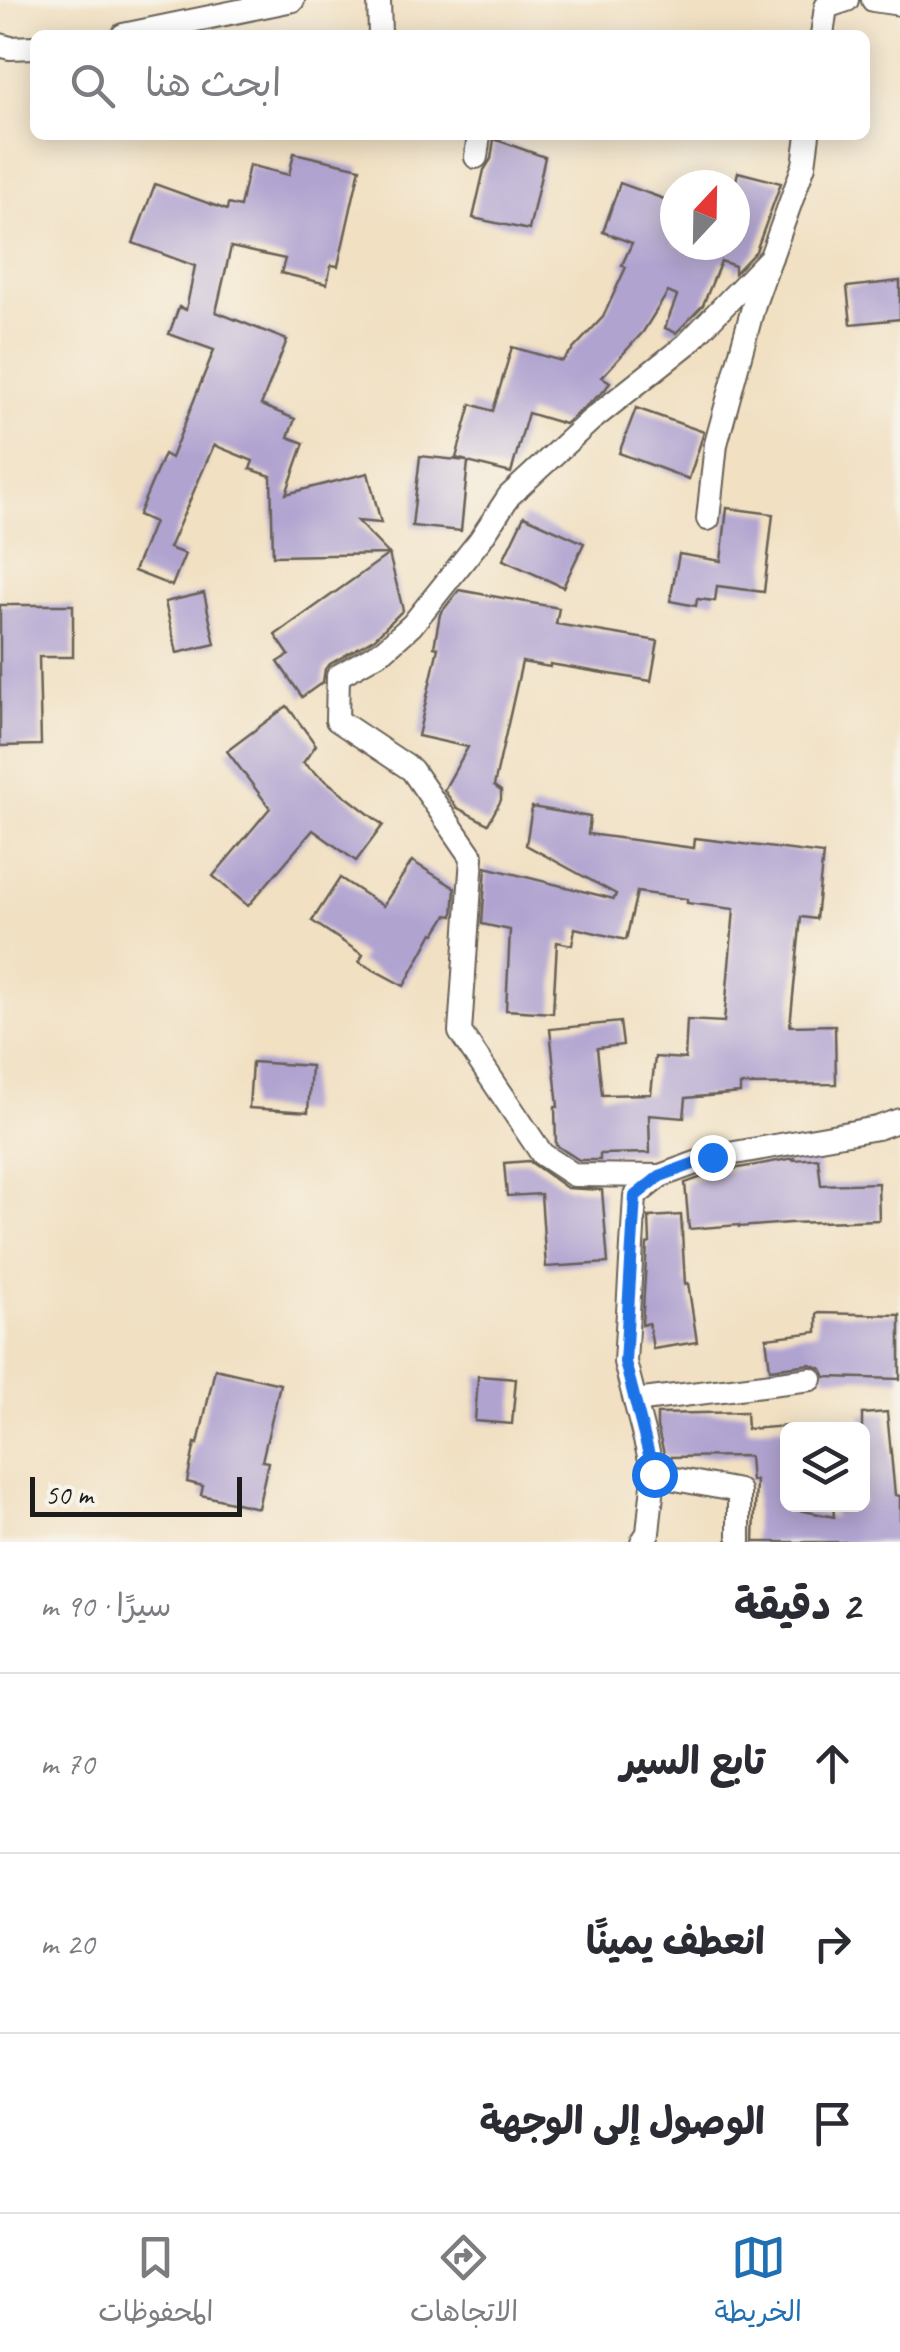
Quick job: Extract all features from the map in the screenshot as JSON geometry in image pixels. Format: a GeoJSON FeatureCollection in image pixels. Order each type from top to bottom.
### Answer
{"type":"FeatureCollection","features":[{"type":"Feature","properties":{"kind":"street"},"geometry":{"type":"LineString","coordinates":[[139,30],[208,8],[293,0]]}},
{"type":"Feature","properties":{"kind":"street"},"geometry":{"type":"LineString","coordinates":[[380,0],[380,30]]}},
{"type":"Feature","properties":{"kind":"street"},"geometry":{"type":"LineString","coordinates":[[823,30],[826,7],[847,0]]}},
{"type":"Feature","properties":{"kind":"street"},"geometry":{"type":"LineString","coordinates":[[873,0],[900,4]]}},
{"type":"Feature","properties":{"kind":"street"},"geometry":{"type":"LineString","coordinates":[[0,45],[30,46]]}},
{"type":"Feature","properties":{"kind":"street"},"geometry":{"type":"LineString","coordinates":[[708,520],[716,444],[754,304],[804,165],[807,140]]}},
{"type":"Feature","properties":{"kind":"street"},"geometry":{"type":"LineString","coordinates":[[660,1176],[574,1175],[542,1154],[460,1032],[472,857],[412,770],[337,720],[338,676],[384,650],[412,625],[480,540],[509,496],[590,420],[687,344],[770,258]]}},
{"type":"Feature","properties":{"kind":"street"},"geometry":{"type":"LineString","coordinates":[[642,1542],[648,1533],[654,1474],[625,1362],[635,1196],[660,1176],[712,1157],[878,1128],[900,1120]]}},
{"type":"Feature","properties":{"kind":"street"},"geometry":{"type":"LineString","coordinates":[[635,1400],[811,1379]]}},
{"type":"Feature","properties":{"kind":"street"},"geometry":{"type":"LineString","coordinates":[[654,1474],[739,1491],[740,1542]]}},
{"type":"Feature","properties":{"kind":"building"},"geometry":{"type":"Polygon","coordinates":[[[494,140],[545,157],[529,230],[473,218],[484,170],[491,159],[494,140]]]}},
{"type":"Feature","properties":{"kind":"building"},"geometry":{"type":"Polygon","coordinates":[[[294,153],[360,168],[338,266],[331,265],[327,284],[281,273],[285,259],[231,247],[216,312],[287,340],[261,405],[295,419],[288,437],[304,443],[286,494],[368,473],[381,523],[357,521],[389,554],[273,556],[271,476],[250,469],[253,461],[214,445],[169,548],[185,554],[172,586],[134,571],[154,522],[138,515],[164,454],[171,458],[214,350],[169,334],[179,307],[186,310],[195,266],[133,243],[155,184],[227,210],[228,204],[240,207],[249,165],[289,175],[294,153]]]}},
{"type":"Feature","properties":{"kind":"building"},"geometry":{"type":"Polygon","coordinates":[[[750,175],[781,183],[756,251],[750,257],[750,175]]]}},
{"type":"Feature","properties":{"kind":"building"},"geometry":{"type":"Polygon","coordinates":[[[620,183],[660,198],[660,260],[747,260],[735,273],[735,266],[721,261],[703,305],[676,333],[665,328],[677,296],[668,292],[643,332],[602,377],[610,382],[605,390],[565,424],[528,413],[511,473],[468,462],[461,531],[412,526],[420,456],[467,461],[456,458],[471,404],[493,411],[512,347],[562,361],[603,317],[626,267],[622,265],[632,243],[603,232],[620,183]]]}},
{"type":"Feature","properties":{"kind":"building"},"geometry":{"type":"Polygon","coordinates":[[[900,281],[900,319],[851,324],[847,287],[900,281]]]}},
{"type":"Feature","properties":{"kind":"building"},"geometry":{"type":"Polygon","coordinates":[[[636,408],[704,432],[689,479],[619,453],[636,408]]]}},
{"type":"Feature","properties":{"kind":"building"},"geometry":{"type":"Polygon","coordinates":[[[727,508],[773,514],[764,592],[717,586],[715,601],[697,599],[696,606],[670,601],[679,554],[721,561],[727,508]]]}},
{"type":"Feature","properties":{"kind":"building"},"geometry":{"type":"Polygon","coordinates":[[[524,516],[584,543],[563,587],[503,560],[524,516]]]}},
{"type":"Feature","properties":{"kind":"building"},"geometry":{"type":"Polygon","coordinates":[[[389,554],[403,610],[375,638],[330,664],[323,682],[302,697],[278,662],[289,655],[275,635],[389,554]]]}},
{"type":"Feature","properties":{"kind":"building"},"geometry":{"type":"Polygon","coordinates":[[[459,590],[559,608],[556,624],[658,641],[651,681],[522,662],[494,786],[501,791],[501,800],[488,824],[456,807],[444,790],[468,747],[418,736],[438,648],[434,647],[440,614],[459,590]]]}},
{"type":"Feature","properties":{"kind":"building"},"geometry":{"type":"Polygon","coordinates":[[[204,593],[215,644],[177,653],[165,602],[204,593]]]}},
{"type":"Feature","properties":{"kind":"building"},"geometry":{"type":"Polygon","coordinates":[[[0,605],[73,605],[73,657],[39,657],[41,745],[0,746],[0,605]]]}},
{"type":"Feature","properties":{"kind":"building"},"geometry":{"type":"Polygon","coordinates":[[[287,706],[316,745],[303,763],[383,825],[356,861],[313,830],[248,906],[213,876],[270,808],[227,751],[287,706]]]}},
{"type":"Feature","properties":{"kind":"building"},"geometry":{"type":"Polygon","coordinates":[[[532,807],[590,817],[588,834],[694,848],[695,838],[823,854],[816,919],[801,917],[790,1026],[835,1025],[836,1084],[740,1085],[740,1093],[686,1098],[684,1118],[649,1115],[650,1153],[600,1154],[600,1160],[579,1160],[556,1145],[558,1107],[550,1029],[620,1022],[623,1045],[597,1048],[602,1095],[651,1094],[655,1057],[685,1059],[687,1020],[724,1022],[734,909],[637,892],[626,940],[575,928],[572,945],[557,942],[553,1013],[506,1010],[510,930],[482,924],[486,867],[614,899],[616,894],[526,845],[532,807]]]}},
{"type":"Feature","properties":{"kind":"building"},"geometry":{"type":"Polygon","coordinates":[[[412,861],[455,888],[453,916],[447,915],[433,933],[404,986],[359,962],[363,955],[312,921],[340,878],[383,906],[412,861]]]}},
{"type":"Feature","properties":{"kind":"building"},"geometry":{"type":"Polygon","coordinates":[[[252,1062],[311,1066],[308,1112],[249,1108],[252,1062]]]}},
{"type":"Feature","properties":{"kind":"building"},"geometry":{"type":"Polygon","coordinates":[[[794,1158],[818,1158],[821,1185],[878,1183],[879,1220],[689,1229],[685,1183],[716,1172],[794,1158]]]}},
{"type":"Feature","properties":{"kind":"building"},"geometry":{"type":"Polygon","coordinates":[[[529,1161],[567,1188],[602,1190],[608,1263],[546,1267],[541,1194],[507,1196],[504,1163],[529,1161]]]}},
{"type":"Feature","properties":{"kind":"building"},"geometry":{"type":"Polygon","coordinates":[[[681,1215],[685,1284],[688,1283],[697,1342],[653,1349],[649,1323],[642,1325],[649,1217],[681,1215]]]}},
{"type":"Feature","properties":{"kind":"building"},"geometry":{"type":"Polygon","coordinates":[[[817,1313],[900,1315],[900,1379],[826,1377],[822,1369],[810,1364],[770,1369],[766,1338],[817,1332],[817,1313]]]}},
{"type":"Feature","properties":{"kind":"building"},"geometry":{"type":"Polygon","coordinates":[[[215,1369],[280,1384],[262,1461],[268,1462],[258,1508],[201,1495],[203,1486],[187,1482],[215,1369]]]}},
{"type":"Feature","properties":{"kind":"building"},"geometry":{"type":"Polygon","coordinates":[[[478,1376],[516,1379],[512,1424],[475,1421],[478,1376]]]}},
{"type":"Feature","properties":{"kind":"building"},"geometry":{"type":"Polygon","coordinates":[[[746,1412],[747,1429],[780,1427],[780,1512],[834,1517],[834,1512],[870,1512],[870,1422],[862,1422],[862,1414],[887,1412],[895,1495],[900,1496],[900,1542],[754,1542],[756,1480],[751,1481],[749,1456],[665,1457],[657,1414],[746,1412]]]}},
{"type":"Feature","properties":{"kind":"route"},"geometry":{"type":"LineString","coordinates":[[654,1474],[625,1362],[635,1196],[660,1176],[712,1157]]}}]}
